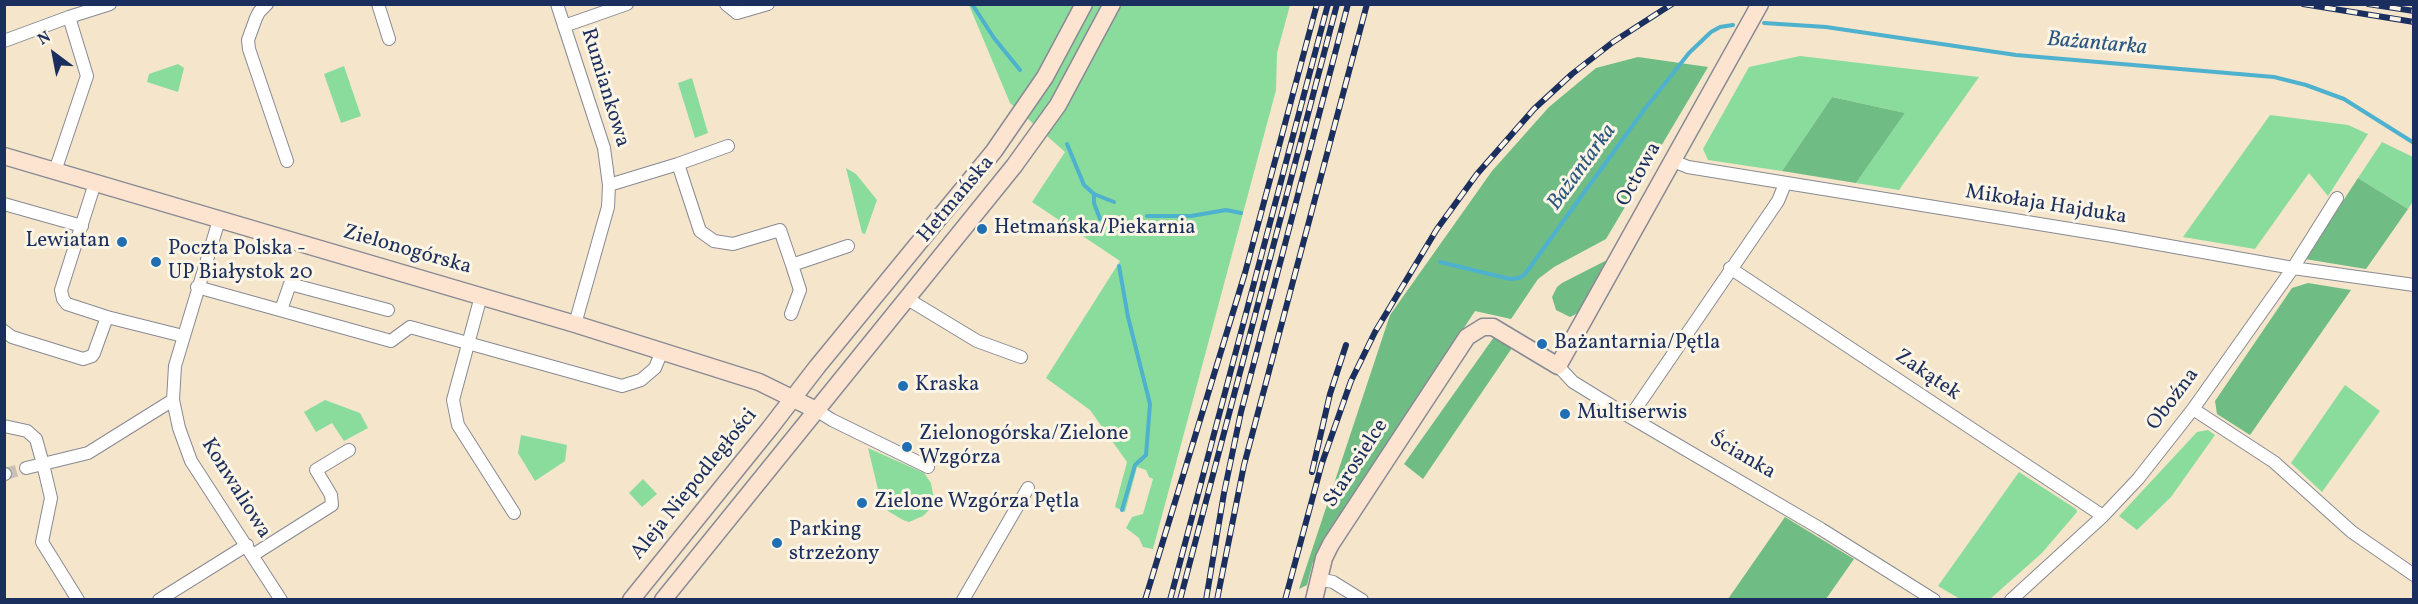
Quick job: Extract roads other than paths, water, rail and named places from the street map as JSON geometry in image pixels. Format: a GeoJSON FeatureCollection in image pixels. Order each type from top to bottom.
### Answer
{"type":"FeatureCollection","features":[{"type":"Feature","properties":{"kind":"street"},"geometry":{"type":"LineString","coordinates":[[4,42],[110,4]]}},
{"type":"Feature","properties":{"kind":"street"},"geometry":{"type":"LineString","coordinates":[[267,4],[256,18],[248,40],[249,49],[287,161]]}},
{"type":"Feature","properties":{"kind":"street"},"geometry":{"type":"LineString","coordinates":[[378,4],[389,39]]}},
{"type":"Feature","properties":{"kind":"street","name":"Rumiankowa"},"geometry":{"type":"LineString","coordinates":[[557,4],[604,148],[609,185],[608,207],[575,324]]}},
{"type":"Feature","properties":{"kind":"street"},"geometry":{"type":"LineString","coordinates":[[564,26],[627,4]]}},
{"type":"Feature","properties":{"kind":"street"},"geometry":{"type":"LineString","coordinates":[[726,4],[738,13],[768,4]]}},
{"type":"Feature","properties":{"kind":"street","name":"Hetmańska"},"geometry":{"type":"LineString","coordinates":[[793,398],[994,151],[1045,77],[1084,4]]}},
{"type":"Feature","properties":{"kind":"street","name":"Hetmańska"},"geometry":{"type":"LineString","coordinates":[[816,410],[1014,166],[1058,105],[1112,4]]}},
{"type":"Feature","properties":{"kind":"street","name":"Octowa"},"geometry":{"type":"LineString","coordinates":[[1558,366],[1760,4]]}},
{"type":"Feature","properties":{"kind":"street"},"geometry":{"type":"LineString","coordinates":[[55,171],[87,76],[69,18]]}},
{"type":"Feature","properties":{"kind":"street"},"geometry":{"type":"LineString","coordinates":[[609,185],[728,146]]}},
{"type":"Feature","properties":{"kind":"street"},"geometry":{"type":"LineString","coordinates":[[994,151],[1014,166]]}},
{"type":"Feature","properties":{"kind":"street","name":"Zielonogórska"},"geometry":{"type":"LineString","coordinates":[[4,156],[662,351],[759,382],[816,410]]}},
{"type":"Feature","properties":{"kind":"street","name":"Mikołaja Hajduka"},"geometry":{"type":"LineString","coordinates":[[1673,162],[1689,167],[1785,184],[2112,236],[2293,268],[2414,285]]}},
{"type":"Feature","properties":{"kind":"street"},"geometry":{"type":"LineString","coordinates":[[678,164],[700,231],[714,241],[733,244],[780,230],[800,290],[791,314]]}},
{"type":"Feature","properties":{"kind":"street"},"geometry":{"type":"LineString","coordinates":[[95,183],[61,295],[68,304],[107,317],[183,336]]}},
{"type":"Feature","properties":{"kind":"street"},"geometry":{"type":"LineString","coordinates":[[1630,417],[1778,201],[1785,184]]}},
{"type":"Feature","properties":{"kind":"street","name":"Oboźna"},"geometry":{"type":"LineString","coordinates":[[2011,600],[2103,516],[2139,479],[2193,409],[2293,268],[2337,198]]}},
{"type":"Feature","properties":{"kind":"street"},"geometry":{"type":"LineString","coordinates":[[4,204],[82,226]]}},
{"type":"Feature","properties":{"kind":"street","name":"Konwaliowa"},"geometry":{"type":"LineString","coordinates":[[219,220],[175,366],[173,400],[179,428],[191,460],[281,600]]}},
{"type":"Feature","properties":{"kind":"street"},"geometry":{"type":"LineString","coordinates":[[792,265],[848,246]]}},
{"type":"Feature","properties":{"kind":"street","name":"Zakątek"},"geometry":{"type":"LineString","coordinates":[[1730,268],[2103,516]]}},
{"type":"Feature","properties":{"kind":"street"},"geometry":{"type":"LineString","coordinates":[[280,310],[290,284],[388,310]]}},
{"type":"Feature","properties":{"kind":"street"},"geometry":{"type":"LineString","coordinates":[[197,287],[391,341],[410,327],[622,386],[641,380],[655,368],[662,351]]}},
{"type":"Feature","properties":{"kind":"street"},"geometry":{"type":"LineString","coordinates":[[481,296],[453,400],[458,425],[514,513]]}},
{"type":"Feature","properties":{"kind":"street"},"geometry":{"type":"LineString","coordinates":[[906,298],[977,341],[1021,357]]}},
{"type":"Feature","properties":{"kind":"street"},"geometry":{"type":"LineString","coordinates":[[4,331],[12,337],[88,358],[94,353],[107,317]]}},
{"type":"Feature","properties":{"kind":"street","name":"Ścianka"},"geometry":{"type":"LineString","coordinates":[[1467,337],[1483,327],[1493,327],[1558,366],[1573,382],[1821,529],[1928,598]]}},
{"type":"Feature","properties":{"kind":"street","name":"Starosielce"},"geometry":{"type":"LineString","coordinates":[[1314,600],[1318,579],[1331,544],[1467,337]]}},
{"type":"Feature","properties":{"kind":"street","name":"Aleja Niepodległości"},"geometry":{"type":"LineString","coordinates":[[631,600],[793,398]]}},
{"type":"Feature","properties":{"kind":"street"},"geometry":{"type":"LineString","coordinates":[[26,468],[88,453],[173,400]]}},
{"type":"Feature","properties":{"kind":"street"},"geometry":{"type":"LineString","coordinates":[[2193,409],[2274,462],[2352,532],[2414,575]]}},
{"type":"Feature","properties":{"kind":"street"},"geometry":{"type":"LineString","coordinates":[[663,600],[816,410],[928,467]]}},
{"type":"Feature","properties":{"kind":"street"},"geometry":{"type":"LineString","coordinates":[[4,426],[27,431],[33,435],[51,498],[42,542],[78,600]]}},
{"type":"Feature","properties":{"kind":"street"},"geometry":{"type":"LineString","coordinates":[[159,600],[332,505],[331,495],[316,470],[349,450]]}},
{"type":"Feature","properties":{"kind":"street"},"geometry":{"type":"LineString","coordinates":[[963,600],[1028,488]]}},
{"type":"Feature","properties":{"kind":"street"},"geometry":{"type":"LineString","coordinates":[[1318,579],[1333,582],[1362,600]]}},
{"type":"Feature","properties":{"kind":"waterway","name":"Bażantarka"},"geometry":{"type":"LineString","coordinates":[[972,4],[994,38],[1020,70]]}},
{"type":"Feature","properties":{"kind":"waterway","name":"Bażantarka"},"geometry":{"type":"LineString","coordinates":[[1764,23],[1826,27],[2016,55],[2274,77],[2306,85],[2344,99],[2414,143]]}},
{"type":"Feature","properties":{"kind":"waterway","name":"Bażantarka"},"geometry":{"type":"LineString","coordinates":[[1440,262],[1510,279],[1519,278],[1525,274],[1644,110],[1689,53],[1711,32],[1720,27],[1733,25]]}},
{"type":"Feature","properties":{"kind":"waterway","name":"Bażantarka"},"geometry":{"type":"LineString","coordinates":[[1067,144],[1084,185],[1094,194],[1114,202]]}},
{"type":"Feature","properties":{"kind":"waterway"},"geometry":{"type":"LineString","coordinates":[[1094,194],[1094,203],[1100,219]]}},
{"type":"Feature","properties":{"kind":"waterway","name":"Bażantarka"},"geometry":{"type":"LineString","coordinates":[[1147,216],[1191,216],[1226,210],[1241,213]]}},
{"type":"Feature","properties":{"kind":"waterway"},"geometry":{"type":"LineString","coordinates":[[1119,266],[1128,317],[1150,404],[1146,455],[1135,465],[1122,510]]}},
{"type":"Feature","properties":{"kind":"tunnel"},"geometry":{"type":"LineString","coordinates":[[5,474],[26,468]]}},
{"type":"Feature","properties":{"kind":"railway"},"geometry":{"type":"LineString","coordinates":[[1145,600],[1245,273],[1317,4]]}},
{"type":"Feature","properties":{"kind":"railway"},"geometry":{"type":"LineString","coordinates":[[1170,600],[1328,4]]}},
{"type":"Feature","properties":{"kind":"railway"},"geometry":{"type":"LineString","coordinates":[[1180,600],[1337,4]]}},
{"type":"Feature","properties":{"kind":"railway"},"geometry":{"type":"LineString","coordinates":[[1206,600],[1224,493],[1241,412],[1348,4]]}},
{"type":"Feature","properties":{"kind":"railway"},"geometry":{"type":"LineString","coordinates":[[1217,600],[1244,465],[1367,4]]}},
{"type":"Feature","properties":{"kind":"railway"},"geometry":{"type":"LineString","coordinates":[[1285,600],[1322,463],[1351,381],[1375,332],[1437,229],[1477,174],[1534,109],[1572,74],[1613,42],[1672,4]]}},
{"type":"Feature","properties":{"kind":"railway"},"geometry":{"type":"LineString","coordinates":[[2303,4],[2414,22]]}},
{"type":"Feature","properties":{"kind":"railway"},"geometry":{"type":"LineString","coordinates":[[2368,4],[2414,11]]}},
{"type":"Feature","properties":{"kind":"railway"},"geometry":{"type":"LineString","coordinates":[[1312,472],[1330,394],[1346,345]]}},
{"type":"Feature","properties":{"kind":"place","name":"Hetmańska/Piekarnia"},"geometry":{"type":"Point","coordinates":[982,229]}},
{"type":"Feature","properties":{"kind":"place","name":"Lewiatan"},"geometry":{"type":"Point","coordinates":[122,242]}},
{"type":"Feature","properties":{"kind":"place","name":"Poczta Polska - UP Białystok 20"},"geometry":{"type":"Point","coordinates":[156,262]}},
{"type":"Feature","properties":{"kind":"place","name":"Bażantarnia/Pętla"},"geometry":{"type":"Point","coordinates":[1542,344]}},
{"type":"Feature","properties":{"kind":"place","name":"Kraska"},"geometry":{"type":"Point","coordinates":[903,386]}},
{"type":"Feature","properties":{"kind":"place","name":"Multiserwis"},"geometry":{"type":"Point","coordinates":[1565,414]}},
{"type":"Feature","properties":{"kind":"place","name":"Zielonogórska/Zielone Wzgórza"},"geometry":{"type":"Point","coordinates":[907,447]}},
{"type":"Feature","properties":{"kind":"place","name":"Zielone Wzgórza Pętla"},"geometry":{"type":"Point","coordinates":[862,503]}},
{"type":"Feature","properties":{"kind":"place","name":"Parking strzeżony"},"geometry":{"type":"Point","coordinates":[777,543]}}]}
